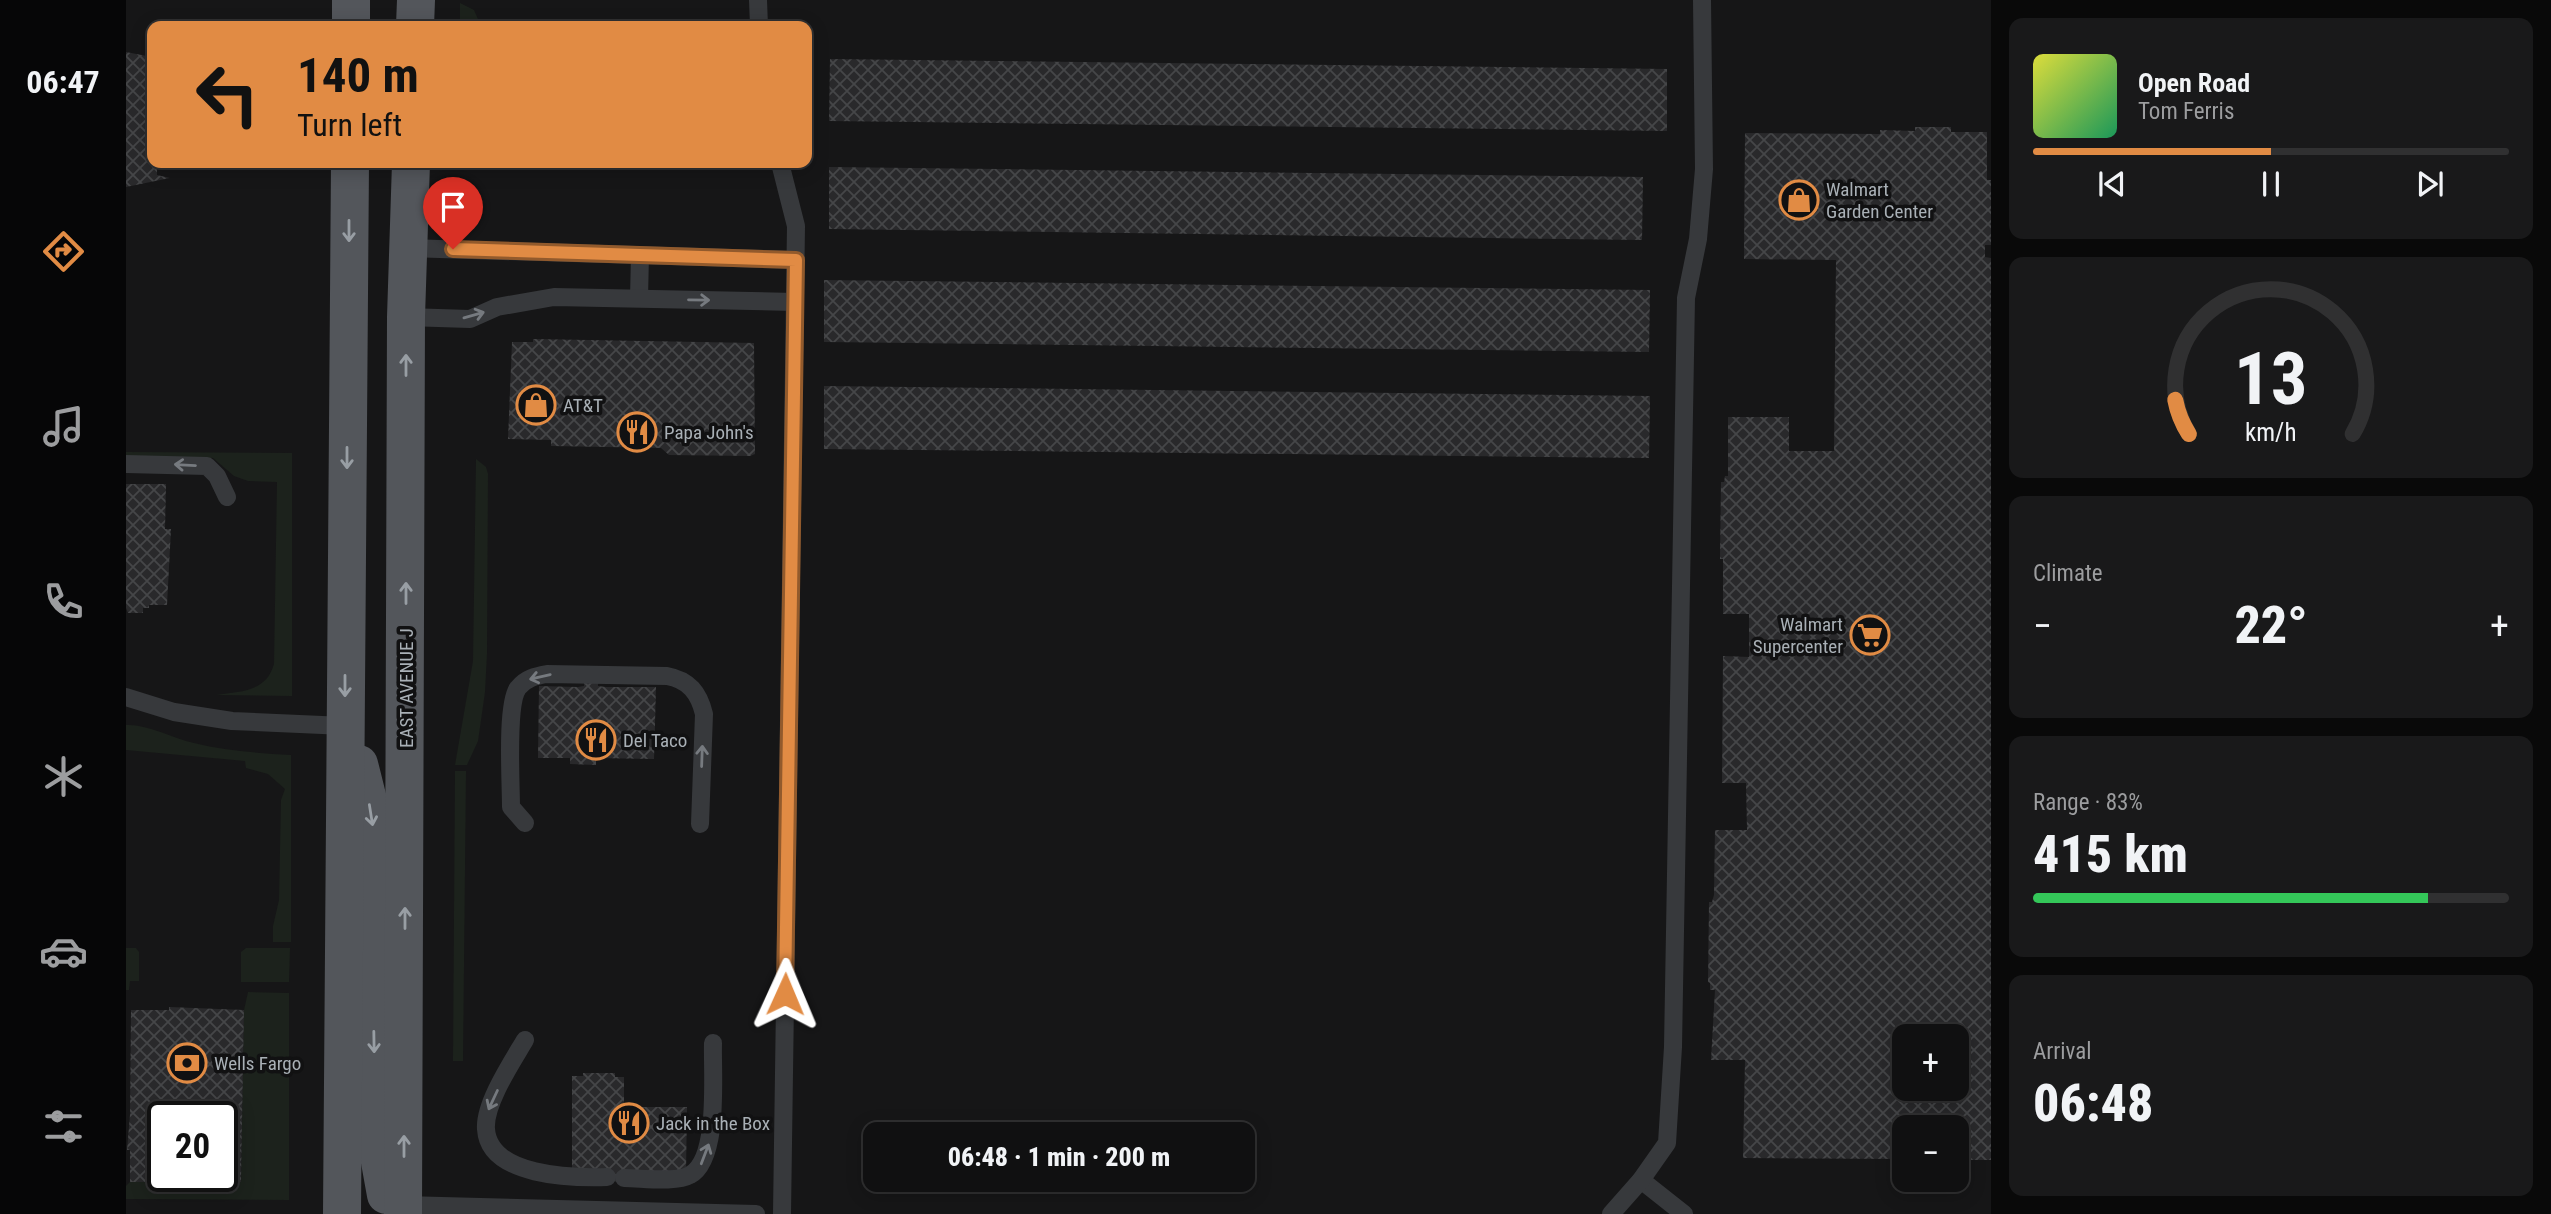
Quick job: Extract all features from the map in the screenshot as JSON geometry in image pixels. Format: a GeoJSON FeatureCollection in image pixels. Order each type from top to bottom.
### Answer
{"type":"FeatureCollection","features":[{"type":"Feature","properties":{"kind":"main road"},"geometry":{"type":"LineString","coordinates":[[351,0],[351,21]]}},
{"type":"Feature","properties":{"kind":"main road"},"geometry":{"type":"LineString","coordinates":[[415,21],[416,0]]}},
{"type":"Feature","properties":{"kind":"main road"},"geometry":{"type":"LineString","coordinates":[[342,1214],[350,168]]}},
{"type":"Feature","properties":{"kind":"main road","name":"EAST AVENUE J"},"geometry":{"type":"LineString","coordinates":[[403,1211],[406,317],[411,168]]}},
{"type":"Feature","properties":{"kind":"main road"},"geometry":{"type":"LineString","coordinates":[[345,726],[363,774],[373,820],[376,1134],[387,1199],[403,1211]]}},
{"type":"Feature","properties":{"kind":"lane"},"geometry":{"type":"LineString","coordinates":[[758,0],[759,21]]}},
{"type":"Feature","properties":{"kind":"lane"},"geometry":{"type":"LineString","coordinates":[[1611,1214],[1641,1180],[1667,1143],[1672,1061],[1686,298],[1698,239],[1704,169],[1702,0]]}},
{"type":"Feature","properties":{"kind":"lane"},"geometry":{"type":"LineString","coordinates":[[781,168],[796,226],[782,1214]]}},
{"type":"Feature","properties":{"kind":"lane"},"geometry":{"type":"LineString","coordinates":[[408,248],[796,260]]}},
{"type":"Feature","properties":{"kind":"lane"},"geometry":{"type":"LineString","coordinates":[[639,299],[640,255]]}},
{"type":"Feature","properties":{"kind":"lane"},"geometry":{"type":"LineString","coordinates":[[406,317],[470,318],[497,307],[554,297],[795,302]]}},
{"type":"Feature","properties":{"kind":"lane"},"geometry":{"type":"LineString","coordinates":[[126,464],[207,467],[217,476],[228,497]]}},
{"type":"Feature","properties":{"kind":"lane"},"geometry":{"type":"LineString","coordinates":[[525,824],[511,807],[512,706],[517,689],[530,677],[547,674],[667,676],[680,679],[690,686],[700,698],[704,714],[700,824]]}},
{"type":"Feature","properties":{"kind":"lane"},"geometry":{"type":"LineString","coordinates":[[126,697],[174,712],[232,721],[345,726]]}},
{"type":"Feature","properties":{"kind":"lane"},"geometry":{"type":"LineString","coordinates":[[525,1040],[488,1111],[486,1129],[490,1144],[505,1160],[564,1178],[679,1178],[691,1174],[708,1150],[713,1043]]}},
{"type":"Feature","properties":{"kind":"lane"},"geometry":{"type":"LineString","coordinates":[[1641,1180],[1684,1214]]}},
{"type":"Feature","properties":{"kind":"lane"},"geometry":{"type":"LineString","coordinates":[[403,1211],[756,1214]]}},
{"type":"Feature","properties":{"kind":"shaded area"},"geometry":{"type":"Polygon","coordinates":[[[460,3],[474,10],[479,21],[460,21],[460,3]]]}},
{"type":"Feature","properties":{"kind":"shaded area"},"geometry":{"type":"Polygon","coordinates":[[[126,452],[292,453],[292,696],[216,695],[244,691],[259,685],[274,664],[277,482],[248,481],[234,476],[213,458],[126,456],[126,452]]]}},
{"type":"Feature","properties":{"kind":"shaded area"},"geometry":{"type":"Polygon","coordinates":[[[476,459],[486,467],[488,474],[485,692],[478,741],[467,765],[455,765],[473,661],[476,459]]]}},
{"type":"Feature","properties":{"kind":"shaded area"},"geometry":{"type":"Polygon","coordinates":[[[126,725],[143,727],[218,748],[291,755],[291,942],[273,942],[273,926],[279,900],[281,800],[285,789],[268,774],[246,768],[245,761],[126,750],[126,725]]]}},
{"type":"Feature","properties":{"kind":"shaded area"},"geometry":{"type":"Polygon","coordinates":[[[455,771],[466,771],[463,1061],[453,1061],[455,771]]]}},
{"type":"Feature","properties":{"kind":"shaded area"},"geometry":{"type":"Polygon","coordinates":[[[126,948],[136,948],[139,952],[139,981],[130,981],[129,990],[126,990],[126,948]]]}},
{"type":"Feature","properties":{"kind":"shaded area"},"geometry":{"type":"Polygon","coordinates":[[[246,948],[290,948],[289,982],[241,982],[241,952],[246,948]]]}},
{"type":"Feature","properties":{"kind":"shaded area"},"geometry":{"type":"Polygon","coordinates":[[[248,992],[289,993],[289,1200],[126,1199],[126,1186],[130,1182],[147,1182],[147,1192],[238,1192],[238,1182],[241,1182],[244,1010],[248,992]]]}},
{"type":"Feature","properties":{"kind":"building"},"geometry":{"type":"Polygon","coordinates":[[[126,52],[147,56],[147,168],[157,168],[157,175],[170,178],[126,187],[126,52]]]}},
{"type":"Feature","properties":{"kind":"building"},"geometry":{"type":"Polygon","coordinates":[[[830,59],[1667,69],[1667,131],[829,121],[830,59]]]}},
{"type":"Feature","properties":{"kind":"building","name":"Walmart Supercenter"},"geometry":{"type":"Polygon","coordinates":[[[1915,127],[1951,127],[1951,132],[1987,132],[1987,180],[1991,180],[1991,245],[1985,245],[1985,257],[1991,258],[1991,1160],[1969,1160],[1969,1115],[1892,1115],[1892,1159],[1743,1158],[1745,1060],[1711,1060],[1715,990],[1710,990],[1708,982],[1709,902],[1712,902],[1714,895],[1715,830],[1747,830],[1746,783],[1722,783],[1723,656],[1749,657],[1749,614],[1723,614],[1723,559],[1720,559],[1721,482],[1728,476],[1728,417],[1789,417],[1789,451],[1834,451],[1836,260],[1744,259],[1745,133],[1880,134],[1880,130],[1915,131],[1915,127]]]}},
{"type":"Feature","properties":{"kind":"building"},"geometry":{"type":"Polygon","coordinates":[[[829,167],[1643,177],[1642,240],[829,229],[829,167]]]}},
{"type":"Feature","properties":{"kind":"building"},"geometry":{"type":"Polygon","coordinates":[[[824,280],[1650,290],[1649,352],[824,342],[824,280]]]}},
{"type":"Feature","properties":{"kind":"building"},"geometry":{"type":"Polygon","coordinates":[[[533,339],[754,343],[755,454],[669,455],[661,448],[551,446],[551,440],[508,439],[512,342],[533,342],[533,339]]]}},
{"type":"Feature","properties":{"kind":"building"},"geometry":{"type":"Polygon","coordinates":[[[824,386],[1650,396],[1649,458],[824,449],[824,386]]]}},
{"type":"Feature","properties":{"kind":"building"},"geometry":{"type":"Polygon","coordinates":[[[126,484],[166,484],[165,529],[171,529],[167,605],[149,605],[149,608],[143,608],[143,613],[128,613],[126,608],[126,484]]]}},
{"type":"Feature","properties":{"kind":"building","name":"Del Taco"},"geometry":{"type":"Polygon","coordinates":[[[584,682],[598,683],[598,686],[606,687],[656,687],[654,759],[596,758],[596,765],[570,764],[570,758],[538,758],[539,686],[578,687],[584,686],[584,682]]]}},
{"type":"Feature","properties":{"kind":"building","name":"Wells Fargo"},"geometry":{"type":"Polygon","coordinates":[[[169,1007],[244,1010],[241,1182],[238,1182],[238,1101],[147,1101],[147,1182],[130,1182],[130,1150],[127,1150],[131,1010],[169,1010],[169,1007]]]}},
{"type":"Feature","properties":{"kind":"building","name":"Jack in the Box"},"geometry":{"type":"Polygon","coordinates":[[[583,1073],[615,1073],[615,1077],[624,1077],[624,1107],[687,1107],[686,1172],[624,1182],[607,1181],[572,1170],[572,1076],[583,1076],[583,1073]]]}},
{"type":"Feature","properties":{"kind":"place","name":"Walmart Garden Center"},"geometry":{"type":"Point","coordinates":[1799,200]}},
{"type":"Feature","properties":{"kind":"place","name":"AT&T"},"geometry":{"type":"Point","coordinates":[536,405]}},
{"type":"Feature","properties":{"kind":"place","name":"Papa John's"},"geometry":{"type":"Point","coordinates":[637,432]}},
{"type":"Feature","properties":{"kind":"place","name":"Walmart Supercenter"},"geometry":{"type":"Point","coordinates":[1870,635]}},
{"type":"Feature","properties":{"kind":"place","name":"Del Taco"},"geometry":{"type":"Point","coordinates":[596,740]}},
{"type":"Feature","properties":{"kind":"place","name":"Wells Fargo"},"geometry":{"type":"Point","coordinates":[187,1063]}},
{"type":"Feature","properties":{"kind":"place","name":"Jack in the Box"},"geometry":{"type":"Point","coordinates":[629,1123]}},
{"type":"Feature","properties":{"kind":"route"},"geometry":{"type":"LineString","coordinates":[[453,249],[796,260],[785,994]]}}]}
